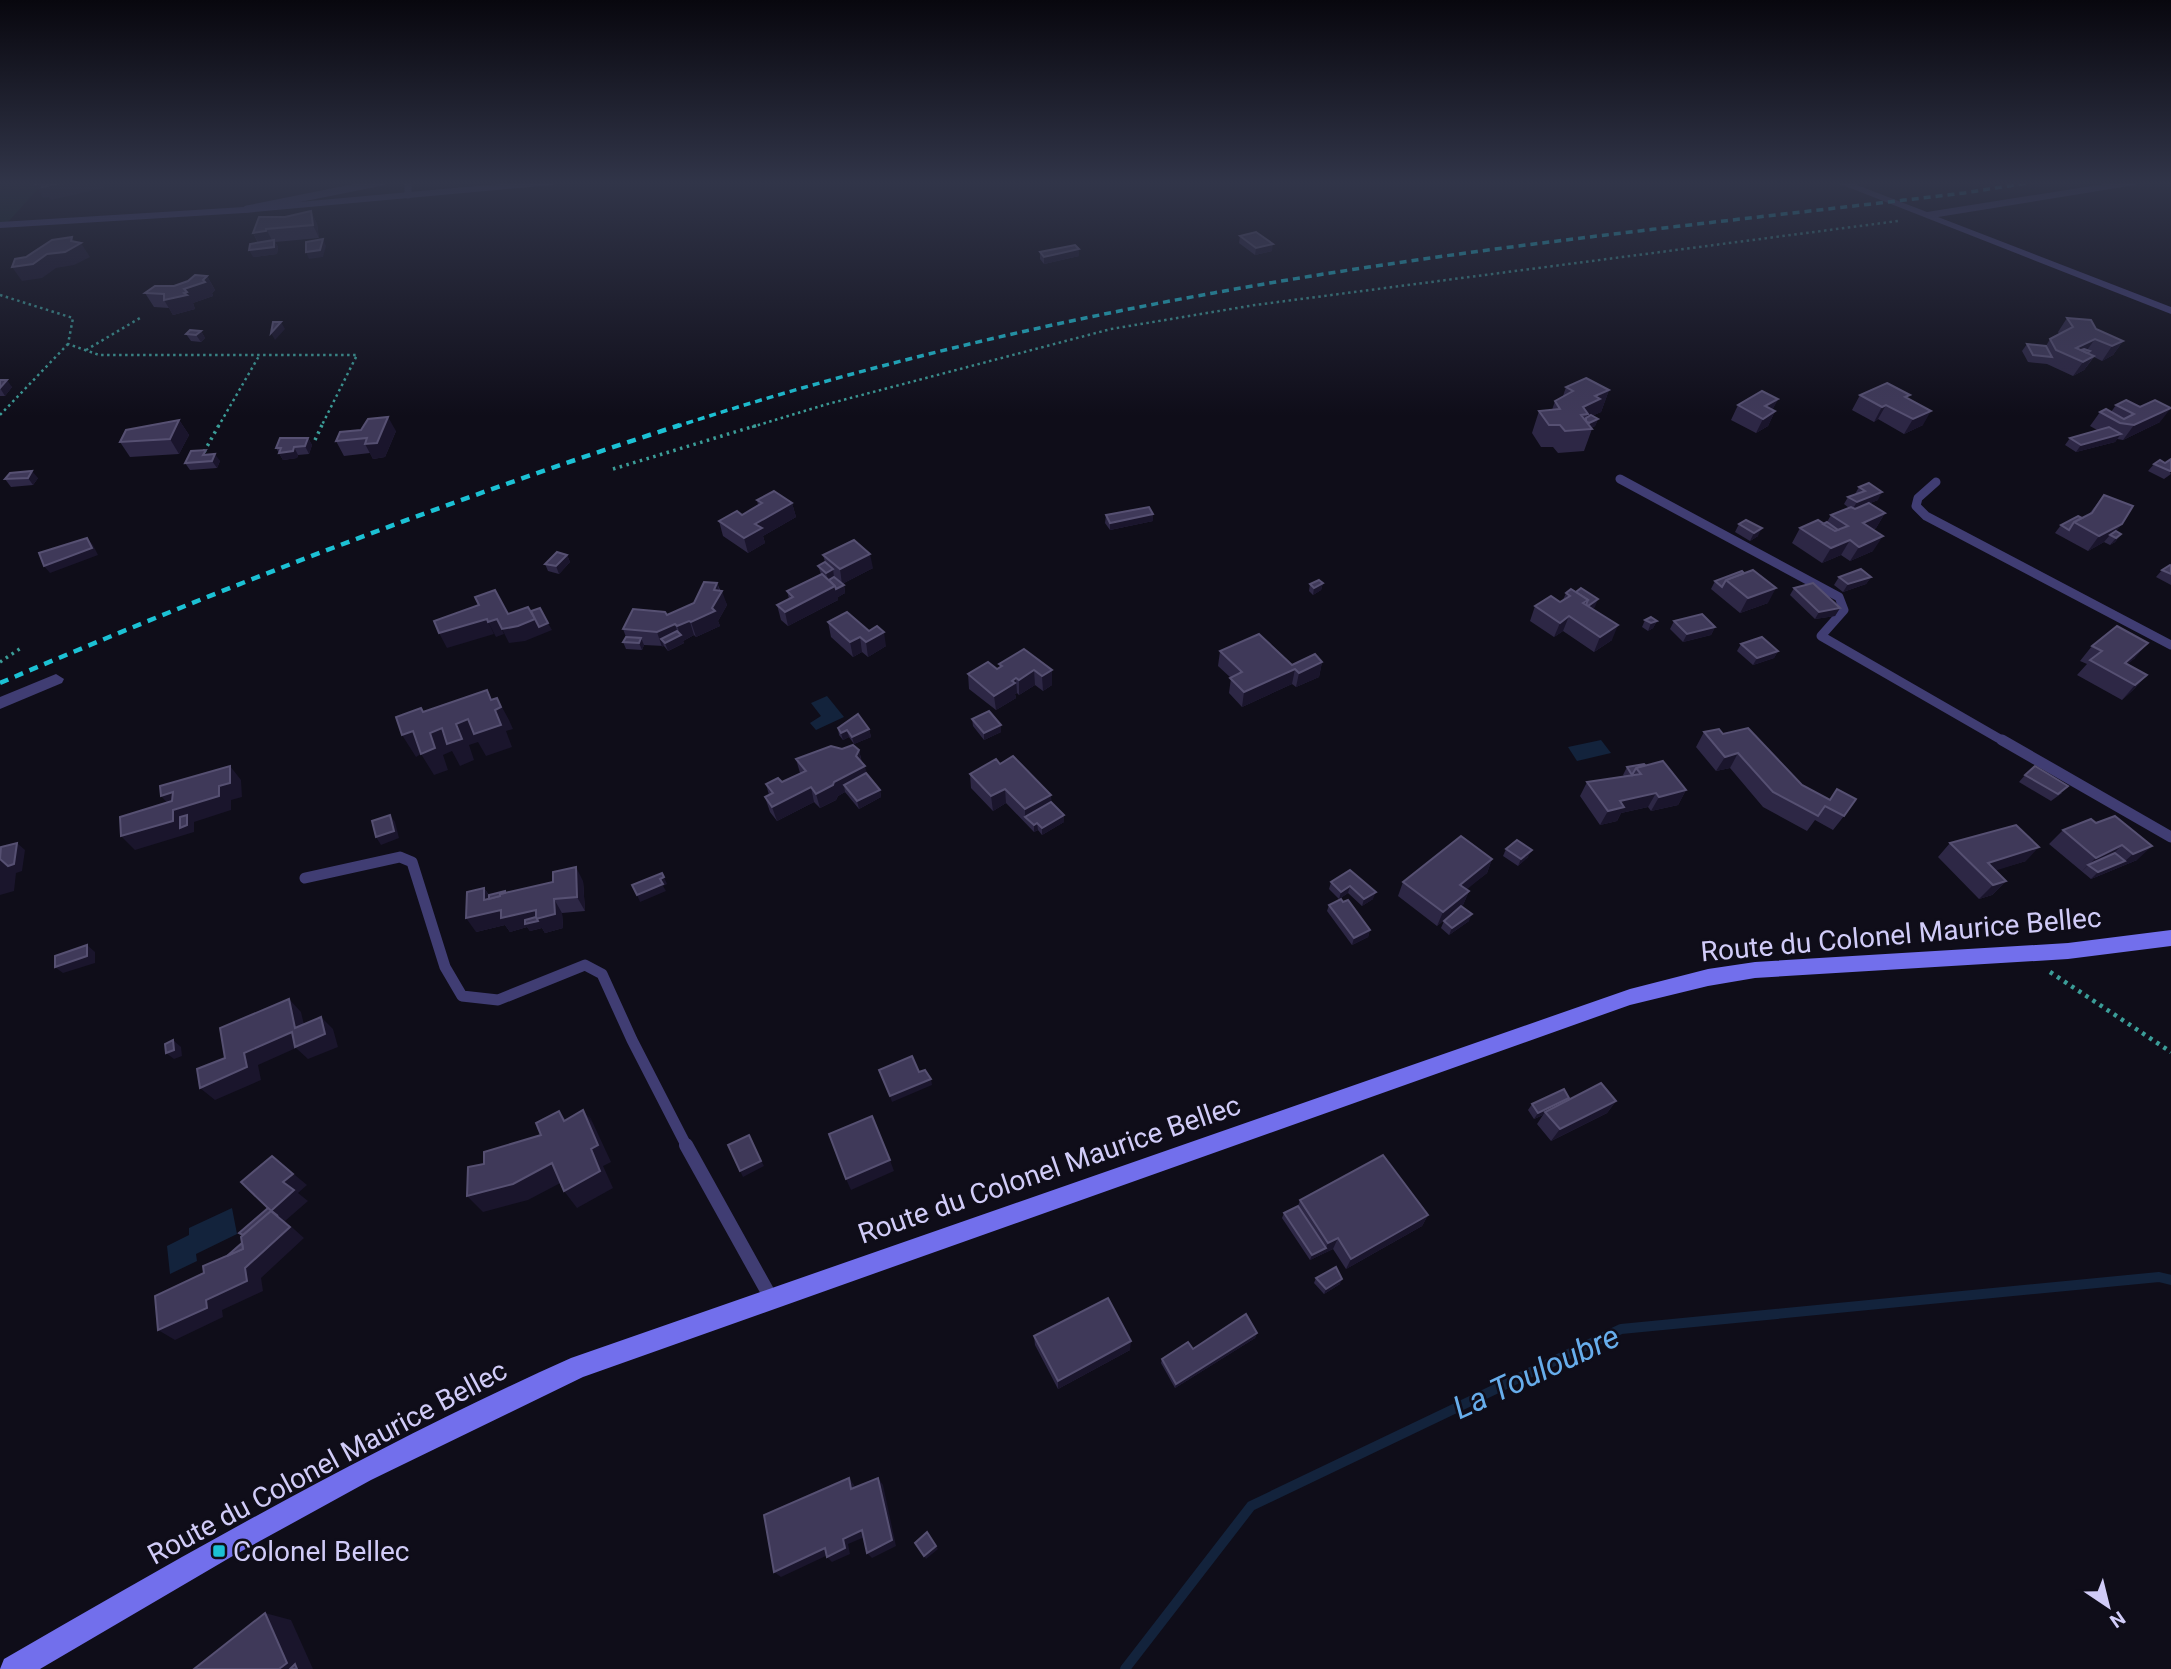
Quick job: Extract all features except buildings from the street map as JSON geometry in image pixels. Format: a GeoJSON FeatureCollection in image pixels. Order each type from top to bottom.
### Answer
{"type":"FeatureCollection","features":[{"type":"Feature","properties":{"kind":"main road","name":"Route du Colonel Maurice Bellec"},"geometry":{"type":"LineString","coordinates":[[14,1669],[357,1473],[479,1410],[579,1367],[1630,997],[1695,979],[1754,970],[2029,952],[2171,938]]}},
{"type":"Feature","properties":{"kind":"street"},"geometry":{"type":"LineString","coordinates":[[2039,260],[2171,311]]}},
{"type":"Feature","properties":{"kind":"street"},"geometry":{"type":"LineString","coordinates":[[0,703],[56,678]]}},
{"type":"Feature","properties":{"kind":"lane"},"geometry":{"type":"LineString","coordinates":[[1620,479],[1839,597],[1844,610],[1821,636],[2171,837]]}},
{"type":"Feature","properties":{"kind":"lane"},"geometry":{"type":"LineString","coordinates":[[1936,482],[1918,498],[1916,506],[1926,516],[2171,645]]}},
{"type":"Feature","properties":{"kind":"lane"},"geometry":{"type":"LineString","coordinates":[[305,878],[400,857],[412,862],[445,967],[461,996],[498,1000],[585,965],[602,974],[632,1040],[682,1136],[771,1298]]}},
{"type":"Feature","properties":{"kind":"path"},"geometry":{"type":"LineString","coordinates":[[613,469],[913,380],[1111,329],[1255,305],[1595,260]]}},
{"type":"Feature","properties":{"kind":"path"},"geometry":{"type":"LineString","coordinates":[[0,295],[52,309],[73,318],[68,344],[0,415]]}},
{"type":"Feature","properties":{"kind":"path"},"geometry":{"type":"LineString","coordinates":[[85,350],[140,318]]}},
{"type":"Feature","properties":{"kind":"path"},"geometry":{"type":"LineString","coordinates":[[68,344],[99,355],[121,356],[357,355],[315,440]]}},
{"type":"Feature","properties":{"kind":"path"},"geometry":{"type":"LineString","coordinates":[[204,452],[260,356]]}},
{"type":"Feature","properties":{"kind":"path"},"geometry":{"type":"LineString","coordinates":[[0,662],[22,648]]}},
{"type":"Feature","properties":{"kind":"path"},"geometry":{"type":"LineString","coordinates":[[2029,952],[2051,973],[2171,1052]]}},
{"type":"Feature","properties":{"kind":"water"},"geometry":{"type":"Polygon","coordinates":[[[827,696],[844,717],[816,730],[810,723],[821,716],[811,703],[827,696]]]}},
{"type":"Feature","properties":{"kind":"water"},"geometry":{"type":"Polygon","coordinates":[[[1601,740],[1611,753],[1577,761],[1568,747],[1601,740]]]}},
{"type":"Feature","properties":{"kind":"water"},"geometry":{"type":"Polygon","coordinates":[[[232,1208],[237,1234],[196,1254],[197,1261],[170,1274],[167,1246],[189,1235],[189,1228],[232,1208]]]}},
{"type":"Feature","properties":{"kind":"waterway","name":"La Touloubre"},"geometry":{"type":"LineString","coordinates":[[1125,1669],[1251,1506],[1621,1329],[2159,1277],[2171,1280]]}},
{"type":"Feature","properties":{"kind":"railway"},"geometry":{"type":"LineString","coordinates":[[675,427],[876,367],[1013,334],[1219,292],[1419,260]]}},
{"type":"Feature","properties":{"kind":"railway"},"geometry":{"type":"LineString","coordinates":[[0,683],[337,546],[508,483],[680,425]]}},
{"type":"Feature","properties":{"kind":"place","name":"Colonel Bellec"},"geometry":{"type":"Point","coordinates":[219,1551]}}]}
